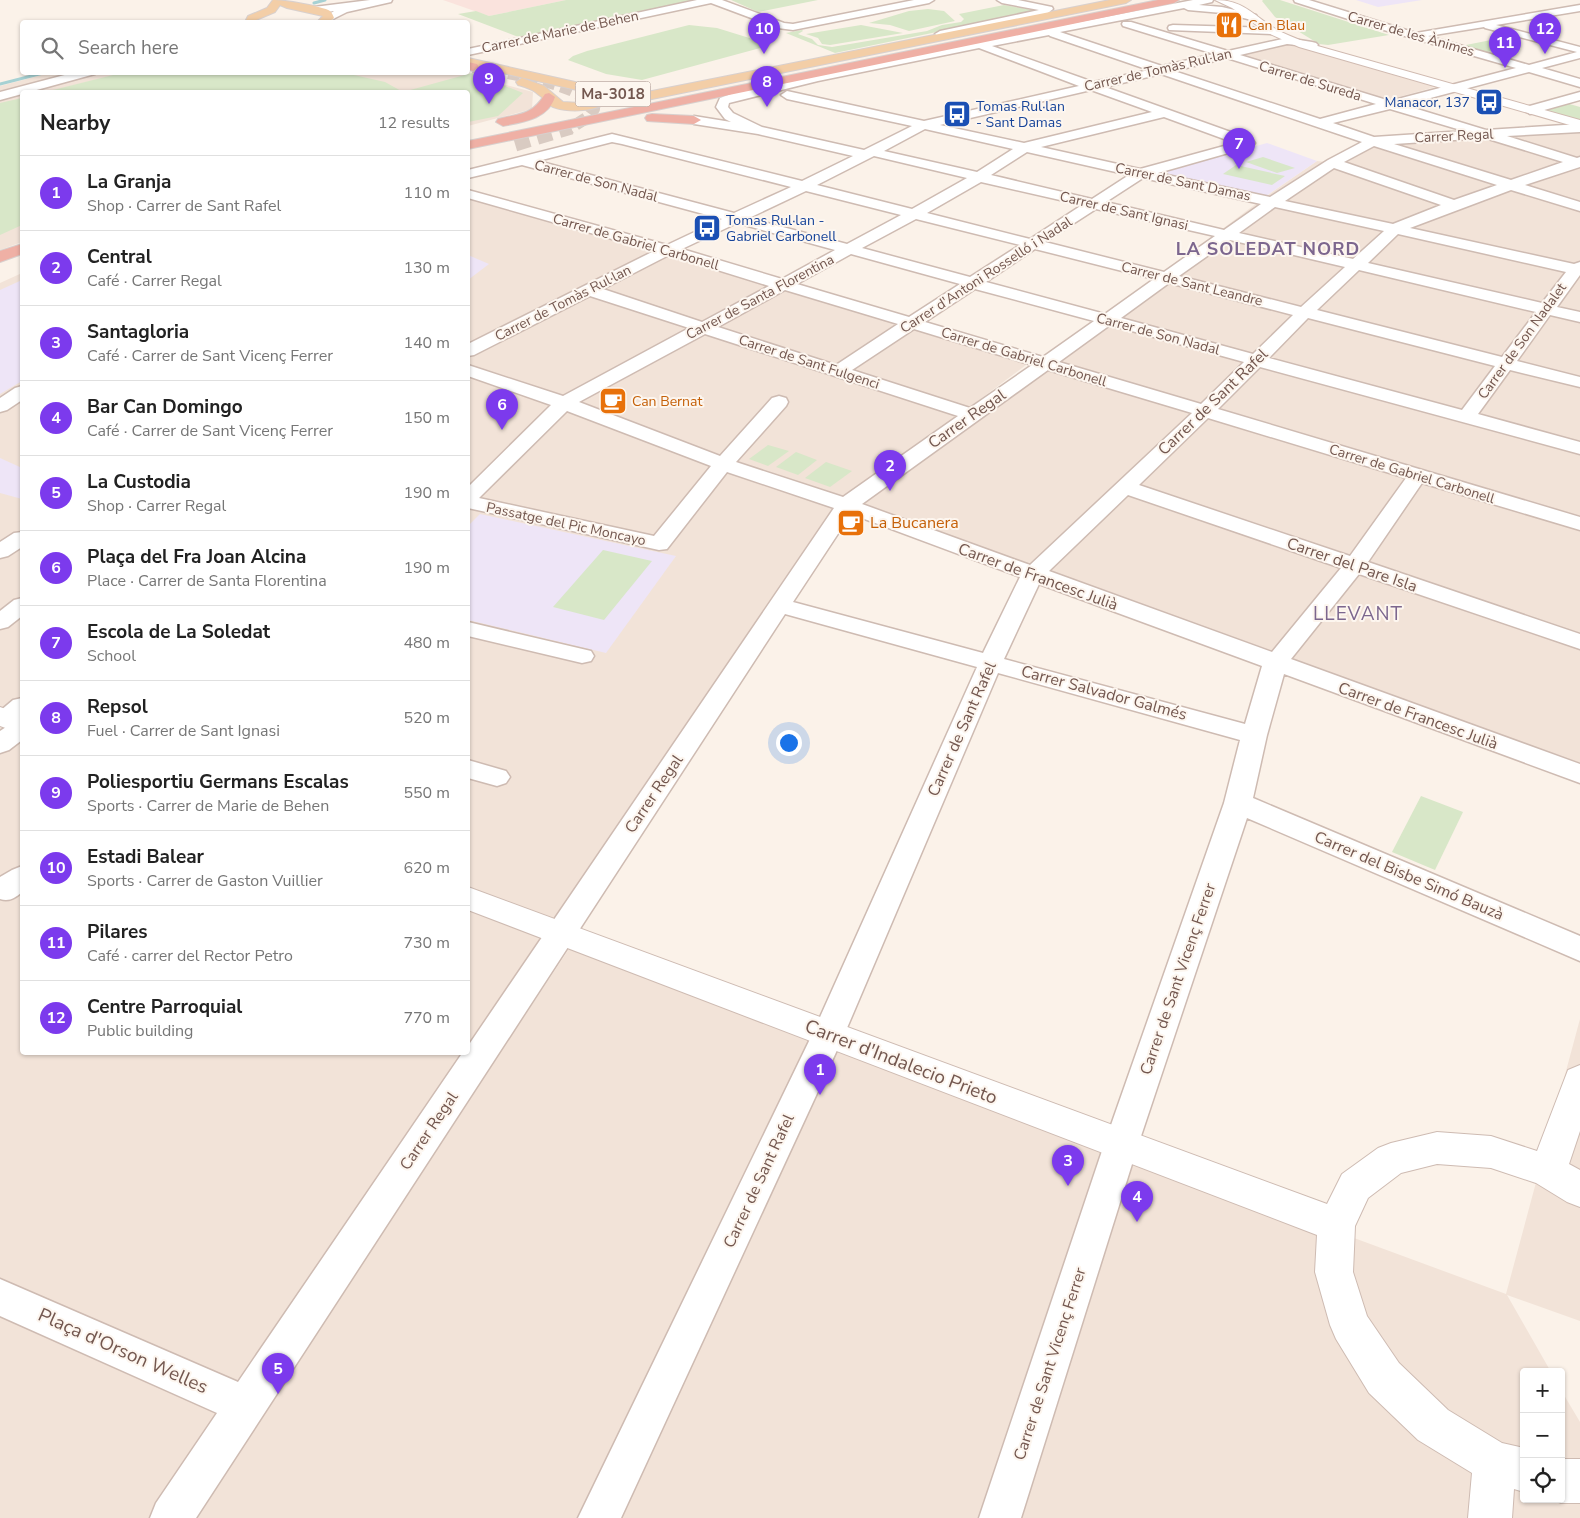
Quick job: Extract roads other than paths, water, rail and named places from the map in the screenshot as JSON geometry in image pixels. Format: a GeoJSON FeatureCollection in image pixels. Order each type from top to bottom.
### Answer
{"type":"FeatureCollection","features":[{"type":"Feature","properties":{"kind":"highway"},"geometry":{"type":"LineString","coordinates":[[470,135],[1148,0]]}},
{"type":"Feature","properties":{"kind":"highway"},"geometry":{"type":"LineString","coordinates":[[490,141],[1174,0]]}},
{"type":"Feature","properties":{"kind":"highway"},"geometry":{"type":"LineString","coordinates":[[470,145],[818,78]]}},
{"type":"Feature","properties":{"kind":"highway"},"geometry":{"type":"LineString","coordinates":[[527,124],[663,94]]}},
{"type":"Feature","properties":{"kind":"highway"},"geometry":{"type":"LineString","coordinates":[[487,126],[537,112],[546,105],[549,97]]}},
{"type":"Feature","properties":{"kind":"highway"},"geometry":{"type":"LineString","coordinates":[[554,130],[645,118],[700,119]]}},
{"type":"Feature","properties":{"kind":"highway"},"geometry":{"type":"LineString","coordinates":[[470,155],[515,144]]}},
{"type":"Feature","properties":{"kind":"highway"},"geometry":{"type":"LineString","coordinates":[[0,257],[20,250]]}},
{"type":"Feature","properties":{"kind":"highway"},"geometry":{"type":"LineString","coordinates":[[0,274],[20,267]]}},
{"type":"Feature","properties":{"kind":"main road"},"geometry":{"type":"LineString","coordinates":[[251,20],[273,9],[279,0],[292,7],[310,9],[327,14],[326,20]]}},
{"type":"Feature","properties":{"kind":"main road"},"geometry":{"type":"LineString","coordinates":[[663,94],[1126,0]]}},
{"type":"Feature","properties":{"kind":"main road"},"geometry":{"type":"LineString","coordinates":[[1220,0],[1236,6],[1272,31],[1289,40],[1580,124]]}},
{"type":"Feature","properties":{"kind":"main road"},"geometry":{"type":"LineString","coordinates":[[1247,0],[1266,19],[1312,45],[1335,54]]}},
{"type":"Feature","properties":{"kind":"main road"},"geometry":{"type":"LineString","coordinates":[[263,14],[310,9]]}},
{"type":"Feature","properties":{"kind":"main road","name":"Ma-3018"},"geometry":{"type":"LineString","coordinates":[[470,66],[488,67],[617,95],[663,94]]}},
{"type":"Feature","properties":{"kind":"main road","name":"Ma-3018"},"geometry":{"type":"LineString","coordinates":[[470,66],[525,83],[541,90],[549,97]]}},
{"type":"Feature","properties":{"kind":"main road"},"geometry":{"type":"LineString","coordinates":[[488,67],[599,94],[603,99],[590,105],[570,106],[555,103],[549,97]]}},
{"type":"Feature","properties":{"kind":"main road","name":"Carrer d'Indalecio Prieto"},"geometry":{"type":"LineString","coordinates":[[470,899],[1336,1225]]}},
{"type":"Feature","properties":{"kind":"main road"},"geometry":{"type":"LineString","coordinates":[[1548,1171],[1580,1080]]}},
{"type":"Feature","properties":{"kind":"main road"},"geometry":{"type":"LineString","coordinates":[[1490,1518],[1509,1466],[1433,1425],[1384,1378],[1350,1325],[1334,1272],[1336,1225],[1356,1186],[1391,1160],[1437,1148],[1491,1152],[1548,1171],[1580,1190]]}},
{"type":"Feature","properties":{"kind":"main road"},"geometry":{"type":"LineString","coordinates":[[1565,1481],[1580,1481]]}},
{"type":"Feature","properties":{"kind":"street"},"geometry":{"type":"LineString","coordinates":[[296,0],[300,6],[310,9],[387,0]]}},
{"type":"Feature","properties":{"kind":"street"},"geometry":{"type":"LineString","coordinates":[[712,0],[782,26],[794,27],[929,0]]}},
{"type":"Feature","properties":{"kind":"street","name":"Carrer de Marie de Behen"},"geometry":{"type":"LineString","coordinates":[[470,52],[712,0]]}},
{"type":"Feature","properties":{"kind":"street"},"geometry":{"type":"LineString","coordinates":[[778,70],[1048,11],[1044,7],[1002,0]]}},
{"type":"Feature","properties":{"kind":"street"},"geometry":{"type":"LineString","coordinates":[[753,127],[725,112],[722,104],[732,97],[818,78],[1208,0]]}},
{"type":"Feature","properties":{"kind":"street","name":"Carrer de les Ànimes"},"geometry":{"type":"LineString","coordinates":[[1299,0],[1412,35],[1580,83]]}},
{"type":"Feature","properties":{"kind":"street"},"geometry":{"type":"LineString","coordinates":[[1550,0],[1580,8]]}},
{"type":"Feature","properties":{"kind":"street"},"geometry":{"type":"LineString","coordinates":[[328,20],[343,10],[364,4]]}},
{"type":"Feature","properties":{"kind":"street"},"geometry":{"type":"LineString","coordinates":[[1160,9],[1204,8],[1252,16]]}},
{"type":"Feature","properties":{"kind":"street"},"geometry":{"type":"LineString","coordinates":[[1412,35],[1580,8]]}},
{"type":"Feature","properties":{"kind":"street"},"geometry":{"type":"LineString","coordinates":[[1127,24],[1134,22],[1194,29],[1272,31]]}},
{"type":"Feature","properties":{"kind":"street","name":"Carrer de Sureda"},"geometry":{"type":"LineString","coordinates":[[1127,24],[1579,162]]}},
{"type":"Feature","properties":{"kind":"street"},"geometry":{"type":"LineString","coordinates":[[1481,24],[1580,50]]}},
{"type":"Feature","properties":{"kind":"street"},"geometry":{"type":"LineString","coordinates":[[1167,36],[1194,29]]}},
{"type":"Feature","properties":{"kind":"street"},"geometry":{"type":"LineString","coordinates":[[1054,34],[1373,141],[1580,207]]}},
{"type":"Feature","properties":{"kind":"street"},"geometry":{"type":"LineString","coordinates":[[1289,40],[1312,45]]}},
{"type":"Feature","properties":{"kind":"street","name":"Carrer de Tomàs Rul·lan"},"geometry":{"type":"LineString","coordinates":[[470,350],[668,250],[804,186],[924,125],[1289,40]]}},
{"type":"Feature","properties":{"kind":"street"},"geometry":{"type":"LineString","coordinates":[[984,47],[1164,113]]}},
{"type":"Feature","properties":{"kind":"street"},"geometry":{"type":"LineString","coordinates":[[1320,123],[1451,87],[1580,55]]}},
{"type":"Feature","properties":{"kind":"street"},"geometry":{"type":"LineString","coordinates":[[23,90],[80,75]]}},
{"type":"Feature","properties":{"kind":"street"},"geometry":{"type":"LineString","coordinates":[[0,96],[20,91]]}},
{"type":"Feature","properties":{"kind":"street","name":"Carrer de Sant Damas"},"geometry":{"type":"LineString","coordinates":[[787,94],[1579,268]]}},
{"type":"Feature","properties":{"kind":"street"},"geometry":{"type":"LineString","coordinates":[[1530,110],[1580,96]]}},
{"type":"Feature","properties":{"kind":"street"},"geometry":{"type":"LineString","coordinates":[[792,107],[809,100]]}},
{"type":"Feature","properties":{"kind":"street"},"geometry":{"type":"LineString","coordinates":[[700,119],[725,112]]}},
{"type":"Feature","properties":{"kind":"street","name":"Carrer d'Antoni Rosselló i Nadal"},"geometry":{"type":"LineString","coordinates":[[838,372],[1141,173],[1248,143],[1164,113]]}},
{"type":"Feature","properties":{"kind":"street","name":"Carrer de Santa Florentina"},"geometry":{"type":"LineString","coordinates":[[470,496],[564,403],[781,284],[914,214],[979,177],[1026,147],[1164,113]]}},
{"type":"Feature","properties":{"kind":"street"},"geometry":{"type":"LineString","coordinates":[[700,119],[753,127],[767,118]]}},
{"type":"Feature","properties":{"kind":"street","name":"Carrer de Sant Ignasi"},"geometry":{"type":"LineString","coordinates":[[753,127],[979,177],[1580,317]]}},
{"type":"Feature","properties":{"kind":"street","name":"Carrer Regal"},"geometry":{"type":"LineString","coordinates":[[172,1518],[846,506],[1273,202],[1334,163],[1373,141],[1580,128]]}},
{"type":"Feature","properties":{"kind":"street","name":"Carrer de Sant Leandre"},"geometry":{"type":"LineString","coordinates":[[523,160],[612,138],[1580,382]]}},
{"type":"Feature","properties":{"kind":"street"},"geometry":{"type":"LineString","coordinates":[[470,173],[523,160]]}},
{"type":"Feature","properties":{"kind":"street","name":"Carrer de Son Nadal"},"geometry":{"type":"LineString","coordinates":[[523,160],[1580,448]]}},
{"type":"Feature","properties":{"kind":"street","name":"Carrer de Sant Rafel"},"geometry":{"type":"LineString","coordinates":[[599,1518],[828,1034],[991,662],[1032,575],[1204,412],[1304,313],[1395,229],[1454,205],[1579,162]]}},
{"type":"Feature","properties":{"kind":"street"},"geometry":{"type":"LineString","coordinates":[[1334,163],[1454,205]]}},
{"type":"Feature","properties":{"kind":"street","name":"Carrer de Gabriel Carbonell"},"geometry":{"type":"LineString","coordinates":[[470,195],[668,250],[1580,524]]}},
{"type":"Feature","properties":{"kind":"street","name":"Carrer de Son Nadalet"},"geometry":{"type":"LineString","coordinates":[[1466,417],[1507,364],[1545,309],[1579,268]]}},
{"type":"Feature","properties":{"kind":"street","name":"Carrer de Sant Fulgenci"},"geometry":{"type":"LineString","coordinates":[[588,290],[973,415]]}},
{"type":"Feature","properties":{"kind":"street","name":"Carrer de Francesc Julià"},"geometry":{"type":"LineString","coordinates":[[470,371],[564,403],[723,464],[846,506],[1580,774]]}},
{"type":"Feature","properties":{"kind":"street"},"geometry":{"type":"LineString","coordinates":[[0,406],[20,393]]}},
{"type":"Feature","properties":{"kind":"street","name":"Passatge del Pic Moncayo"},"geometry":{"type":"LineString","coordinates":[[470,502],[659,544],[723,464],[780,402]]}},
{"type":"Feature","properties":{"kind":"street","name":"Carrer de Sant Vicenç Ferrer"},"geometry":{"type":"LineString","coordinates":[[1000,1518],[1121,1144],[1238,803],[1254,735],[1275,664],[1354,566],[1418,475]]}},
{"type":"Feature","properties":{"kind":"street","name":"Carrer del Pare Isla"},"geometry":{"type":"LineString","coordinates":[[1124,487],[1580,642]]}},
{"type":"Feature","properties":{"kind":"street"},"geometry":{"type":"LineString","coordinates":[[0,551],[20,539]]}},
{"type":"Feature","properties":{"kind":"street","name":"Carrer Salvador Galmés"},"geometry":{"type":"LineString","coordinates":[[779,605],[1254,735]]}},
{"type":"Feature","properties":{"kind":"street"},"geometry":{"type":"LineString","coordinates":[[0,622],[20,607]]}},
{"type":"Feature","properties":{"kind":"street"},"geometry":{"type":"LineString","coordinates":[[472,636],[582,656]]}},
{"type":"Feature","properties":{"kind":"street"},"geometry":{"type":"LineString","coordinates":[[470,770],[497,777]]}},
{"type":"Feature","properties":{"kind":"street","name":"Carrer del Bisbe Simó Bauzà"},"geometry":{"type":"LineString","coordinates":[[1238,803],[1580,949]]}},
{"type":"Feature","properties":{"kind":"street"},"geometry":{"type":"LineString","coordinates":[[0,888],[6,890],[20,879]]}},
{"type":"Feature","properties":{"kind":"street","name":"Plaça d'Orson Welles"},"geometry":{"type":"LineString","coordinates":[[0,1297],[246,1406]]}},
{"type":"Feature","properties":{"kind":"waterway"},"geometry":{"type":"LineString","coordinates":[[314,3],[325,0]]}},
{"type":"Feature","properties":{"kind":"waterway"},"geometry":{"type":"LineString","coordinates":[[0,84],[35,75]]}},
{"type":"Feature","properties":{"kind":"tunnel"},"geometry":{"type":"LineString","coordinates":[[473,67],[540,80],[575,92],[588,100],[594,109],[588,117],[569,129]]}},
{"type":"Feature","properties":{"kind":"tunnel"},"geometry":{"type":"LineString","coordinates":[[515,144],[571,127]]}},
{"type":"Feature","properties":{"kind":"place","name":"Can Blau"},"geometry":{"type":"Point","coordinates":[1229,25]}},
{"type":"Feature","properties":{"kind":"place","name":"Estadi Balear"},"geometry":{"type":"Point","coordinates":[764,54]}},
{"type":"Feature","properties":{"kind":"place","name":"Centre Parroquial"},"geometry":{"type":"Point","coordinates":[1545,54]}},
{"type":"Feature","properties":{"kind":"place","name":"Pilares"},"geometry":{"type":"Point","coordinates":[1505,68]}},
{"type":"Feature","properties":{"kind":"place","name":"Manacor, 137"},"geometry":{"type":"Point","coordinates":[1489,102]}},
{"type":"Feature","properties":{"kind":"place","name":"Poliesportiu Germans Escalas"},"geometry":{"type":"Point","coordinates":[489,104]}},
{"type":"Feature","properties":{"kind":"place","name":"Repsol"},"geometry":{"type":"Point","coordinates":[767,107]}},
{"type":"Feature","properties":{"kind":"place","name":"Tomas Rul·lan - Sant Damas"},"geometry":{"type":"Point","coordinates":[957,114]}},
{"type":"Feature","properties":{"kind":"place","name":"Escola de La Soledat"},"geometry":{"type":"Point","coordinates":[1239,169]}},
{"type":"Feature","properties":{"kind":"place","name":"Tomas Rul·lan - Gabriel Carbonell"},"geometry":{"type":"Point","coordinates":[707,228]}},
{"type":"Feature","properties":{"kind":"place","name":"Can Bernat"},"geometry":{"type":"Point","coordinates":[613,401]}},
{"type":"Feature","properties":{"kind":"place","name":"Plaça del Fra Joan Alcina"},"geometry":{"type":"Point","coordinates":[502,430]}},
{"type":"Feature","properties":{"kind":"place","name":"Central"},"geometry":{"type":"Point","coordinates":[890,491]}},
{"type":"Feature","properties":{"kind":"place","name":"La Bucanera"},"geometry":{"type":"Point","coordinates":[851,523]}},
{"type":"Feature","properties":{"kind":"place","name":"La Granja"},"geometry":{"type":"Point","coordinates":[820,1095]}},
{"type":"Feature","properties":{"kind":"place","name":"Santagloria"},"geometry":{"type":"Point","coordinates":[1068,1186]}},
{"type":"Feature","properties":{"kind":"place","name":"Bar Can Domingo"},"geometry":{"type":"Point","coordinates":[1137,1222]}},
{"type":"Feature","properties":{"kind":"place","name":"La Custodia"},"geometry":{"type":"Point","coordinates":[278,1394]}},
{"type":"Feature","properties":{"kind":"district","name":"LA SOLEDAT NORD"},"geometry":{"type":"Point","coordinates":[1268,249]}},
{"type":"Feature","properties":{"kind":"district","name":"LLEVANT"},"geometry":{"type":"Point","coordinates":[1358,614]}}]}
